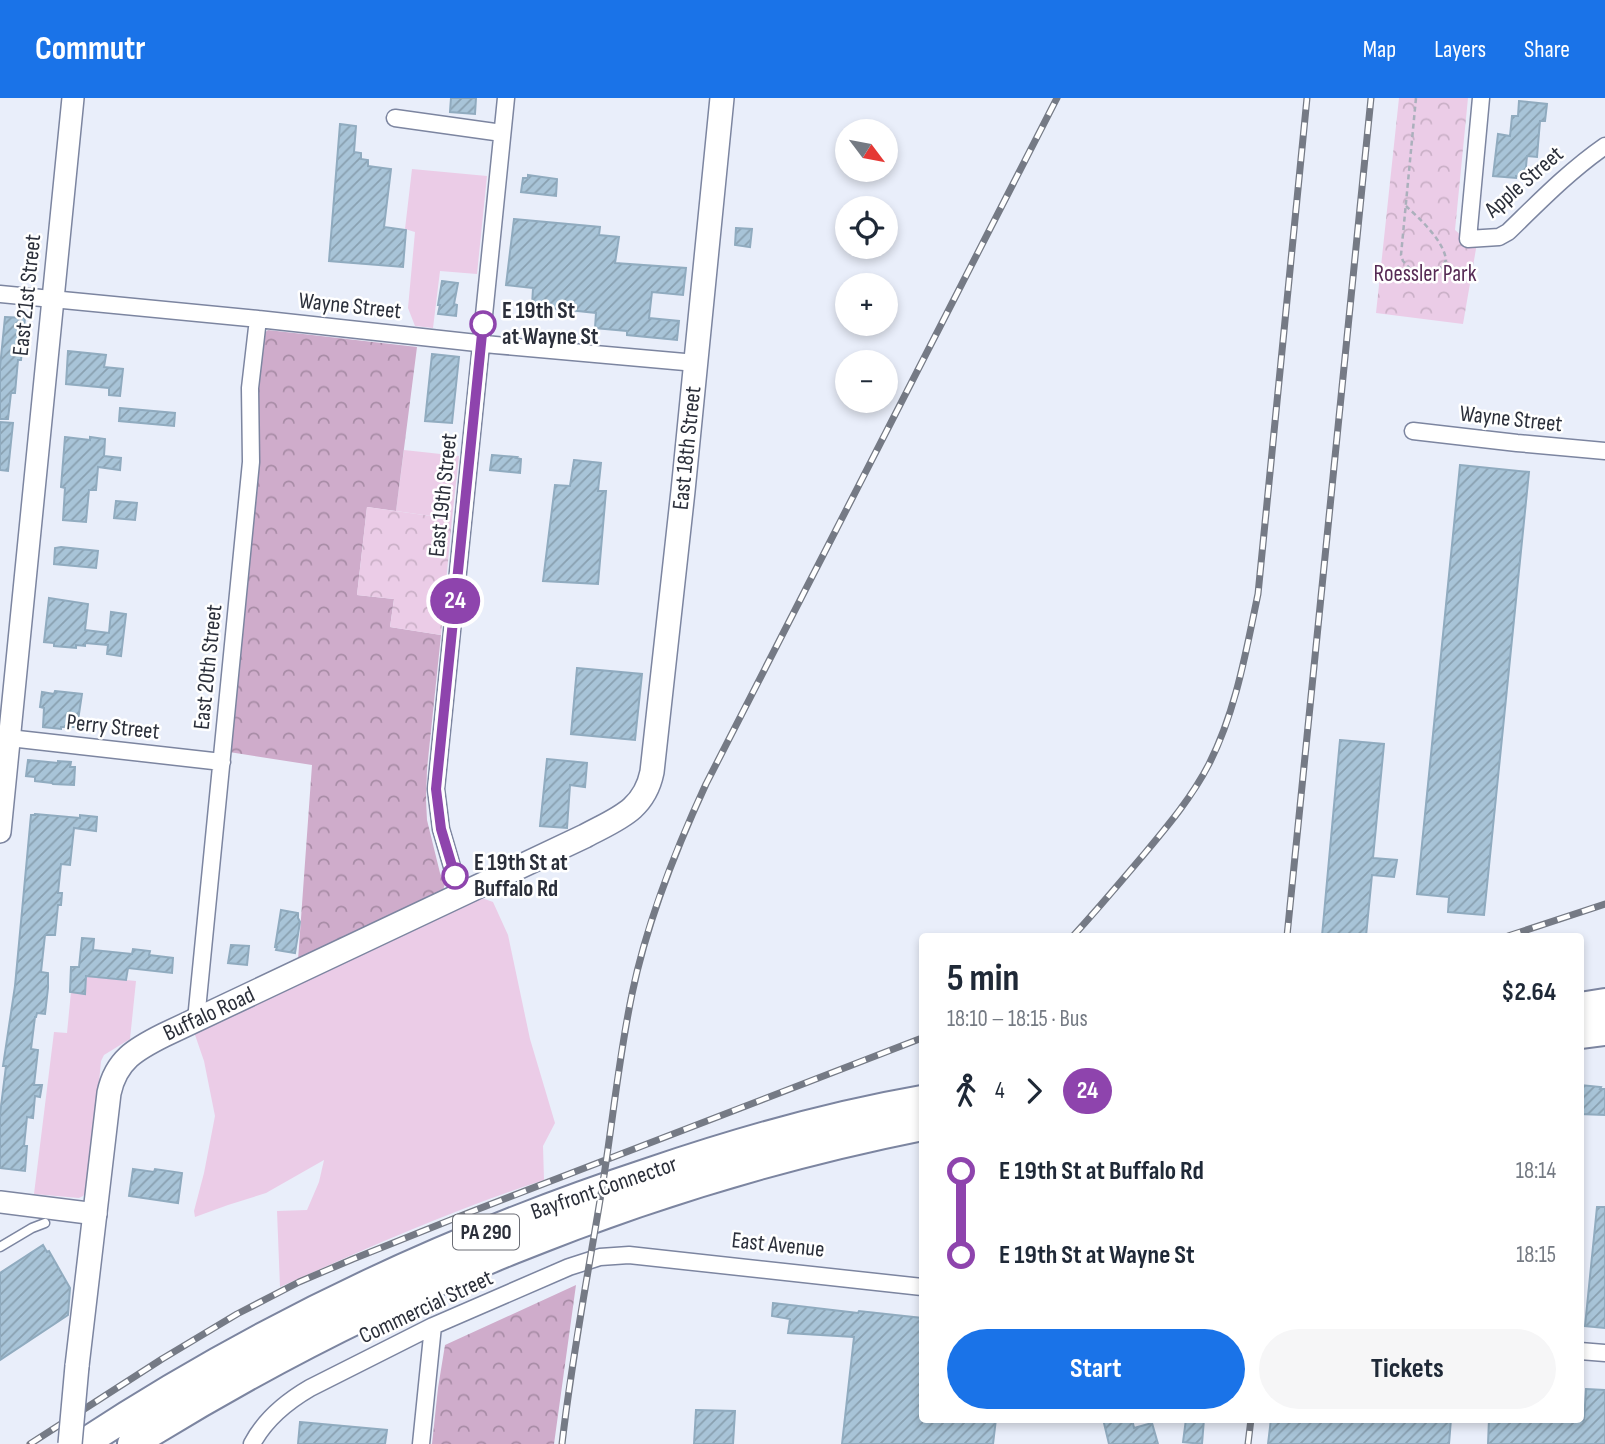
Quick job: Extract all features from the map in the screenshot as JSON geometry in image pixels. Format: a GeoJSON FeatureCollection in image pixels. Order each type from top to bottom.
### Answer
{"type":"FeatureCollection","features":[{"type":"Feature","properties":{"kind":"highway"},"geometry":{"type":"LineString","coordinates":[[1584,1006],[1605,1003]]}},
{"type":"Feature","properties":{"kind":"highway"},"geometry":{"type":"LineString","coordinates":[[1584,1034],[1605,1031]]}},
{"type":"Feature","properties":{"kind":"highway","name":"Bayfront Connector"},"geometry":{"type":"LineString","coordinates":[[83,1444],[197,1373],[290,1322],[477,1235],[577,1196],[701,1155],[801,1127],[919,1101]]}},
{"type":"Feature","properties":{"kind":"highway","name":"Bayfront Connector"},"geometry":{"type":"LineString","coordinates":[[132,1444],[201,1402],[318,1338],[482,1261],[655,1197],[729,1174],[919,1127]]}},
{"type":"Feature","properties":{"kind":"main road","name":"East 18th Street"},"geometry":{"type":"LineString","coordinates":[[644,797],[652,772],[722,98]]}},
{"type":"Feature","properties":{"kind":"main road","name":"Buffalo Road"},"geometry":{"type":"LineString","coordinates":[[69,1444],[108,1093],[116,1072],[131,1054],[145,1044],[593,831],[620,817],[644,797]]}},
{"type":"Feature","properties":{"kind":"street","name":"East 21st Street"},"geometry":{"type":"LineString","coordinates":[[0,832],[5,738],[73,98]]}},
{"type":"Feature","properties":{"kind":"street","name":"East 19th Street"},"geometry":{"type":"LineString","coordinates":[[460,894],[441,829],[436,789],[506,98]]}},
{"type":"Feature","properties":{"kind":"street","name":"Apple Street"},"geometry":{"type":"LineString","coordinates":[[1480,98],[1468,239],[1499,237],[1508,232],[1566,177],[1605,146]]}},
{"type":"Feature","properties":{"kind":"street"},"geometry":{"type":"LineString","coordinates":[[395,118],[502,133]]}},
{"type":"Feature","properties":{"kind":"street","name":"Wayne Street"},"geometry":{"type":"LineString","coordinates":[[0,294],[696,363]]}},
{"type":"Feature","properties":{"kind":"street","name":"East 20th Street"},"geometry":{"type":"LineString","coordinates":[[196,1020],[251,462],[250,388],[258,319]]}},
{"type":"Feature","properties":{"kind":"street","name":"Wayne Street"},"geometry":{"type":"LineString","coordinates":[[1413,431],[1605,451]]}},
{"type":"Feature","properties":{"kind":"street","name":"Perry Street"},"geometry":{"type":"LineString","coordinates":[[5,738],[222,762]]}},
{"type":"Feature","properties":{"kind":"street"},"geometry":{"type":"LineString","coordinates":[[0,1202],[96,1214]]}},
{"type":"Feature","properties":{"kind":"street","name":"East Avenue"},"geometry":{"type":"LineString","coordinates":[[629,1255],[919,1287]]}},
{"type":"Feature","properties":{"kind":"street","name":"Commercial Street"},"geometry":{"type":"LineString","coordinates":[[256,1438],[276,1413],[297,1396],[433,1326],[569,1267],[600,1257],[629,1255]]}},
{"type":"Feature","properties":{"kind":"street"},"geometry":{"type":"LineString","coordinates":[[421,1444],[433,1326]]}},
{"type":"Feature","properties":{"kind":"street"},"geometry":{"type":"LineString","coordinates":[[1584,1351],[1605,1353]]}},
{"type":"Feature","properties":{"kind":"lane"},"geometry":{"type":"LineString","coordinates":[[0,1247],[45,1223]]}},
{"type":"Feature","properties":{"kind":"path"},"geometry":{"type":"LineString","coordinates":[[1406,206],[1444,250],[1446,260],[1435,272],[1413,272],[1401,255],[1416,98]]}},
{"type":"Feature","properties":{"kind":"green space","name":"Roessler Park"},"geometry":{"type":"Polygon","coordinates":[[[1399,98],[1468,98],[1455,230],[1468,241],[1477,243],[1463,324],[1376,313],[1399,98]]]}},
{"type":"Feature","properties":{"kind":"green space"},"geometry":{"type":"Polygon","coordinates":[[[412,169],[487,176],[477,274],[440,271],[433,328],[415,326],[408,308],[415,232],[405,229],[412,169]]]}},
{"type":"Feature","properties":{"kind":"green space"},"geometry":{"type":"Polygon","coordinates":[[[268,330],[417,347],[396,511],[367,507],[357,595],[394,599],[390,627],[441,635],[426,800],[427,820],[445,884],[443,890],[298,960],[312,765],[229,752],[258,484],[257,400],[262,335],[268,330]]]}},
{"type":"Feature","properties":{"kind":"green space"},"geometry":{"type":"Polygon","coordinates":[[[404,450],[459,456],[452,519],[396,511],[404,450]]]}},
{"type":"Feature","properties":{"kind":"green space"},"geometry":{"type":"Polygon","coordinates":[[[367,507],[452,519],[441,635],[390,627],[394,599],[357,595],[367,507]]]}},
{"type":"Feature","properties":{"kind":"green space"},"geometry":{"type":"Polygon","coordinates":[[[479,897],[493,902],[508,935],[530,1039],[555,1123],[543,1146],[544,1180],[444,1216],[280,1287],[277,1211],[307,1210],[319,1182],[324,1160],[266,1193],[195,1217],[194,1211],[215,1116],[204,1061],[194,1032],[479,897]]]}},
{"type":"Feature","properties":{"kind":"green space"},"geometry":{"type":"Polygon","coordinates":[[[86,976],[136,981],[130,1039],[104,1055],[101,1061],[89,1189],[79,1198],[34,1194],[54,1032],[67,1033],[71,992],[85,994],[86,976]]]}},
{"type":"Feature","properties":{"kind":"green space"},"geometry":{"type":"Polygon","coordinates":[[[576,1285],[554,1444],[432,1444],[445,1345],[576,1285]]]}},
{"type":"Feature","properties":{"kind":"building"},"geometry":{"type":"Polygon","coordinates":[[[451,98],[476,98],[475,114],[450,112],[451,98]]]}},
{"type":"Feature","properties":{"kind":"building"},"geometry":{"type":"Polygon","coordinates":[[[1519,101],[1547,104],[1545,121],[1540,121],[1537,157],[1527,156],[1525,177],[1493,176],[1498,134],[1510,136],[1512,116],[1518,116],[1519,101]]]}},
{"type":"Feature","properties":{"kind":"building"},"geometry":{"type":"Polygon","coordinates":[[[340,124],[356,126],[354,152],[361,153],[361,159],[368,160],[368,166],[391,169],[384,227],[406,230],[403,267],[329,261],[340,124]]]}},
{"type":"Feature","properties":{"kind":"building"},"geometry":{"type":"Polygon","coordinates":[[[528,175],[557,179],[556,196],[521,192],[523,178],[528,178],[528,175]]]}},
{"type":"Feature","properties":{"kind":"building"},"geometry":{"type":"Polygon","coordinates":[[[514,219],[600,227],[599,235],[619,237],[615,263],[686,268],[683,295],[652,292],[649,318],[679,321],[677,340],[627,335],[627,331],[595,328],[596,313],[532,306],[533,288],[506,285],[514,219]]]}},
{"type":"Feature","properties":{"kind":"building"},"geometry":{"type":"Polygon","coordinates":[[[736,228],[752,229],[750,247],[735,245],[736,228]]]}},
{"type":"Feature","properties":{"kind":"building"},"geometry":{"type":"Polygon","coordinates":[[[442,281],[458,283],[454,304],[457,305],[456,316],[438,314],[442,281]]]}},
{"type":"Feature","properties":{"kind":"building"},"geometry":{"type":"Polygon","coordinates":[[[5,317],[25,318],[15,393],[11,393],[8,419],[0,419],[0,367],[5,317]]]}},
{"type":"Feature","properties":{"kind":"building"},"geometry":{"type":"Polygon","coordinates":[[[68,351],[106,355],[104,367],[123,369],[120,396],[109,395],[109,388],[66,384],[68,351]]]}},
{"type":"Feature","properties":{"kind":"building"},"geometry":{"type":"Polygon","coordinates":[[[432,354],[459,357],[452,423],[425,421],[432,354]]]}},
{"type":"Feature","properties":{"kind":"building"},"geometry":{"type":"Polygon","coordinates":[[[120,408],[175,413],[174,426],[119,421],[120,408]]]}},
{"type":"Feature","properties":{"kind":"building"},"geometry":{"type":"Polygon","coordinates":[[[0,422],[13,423],[8,471],[0,470],[0,422]]]}},
{"type":"Feature","properties":{"kind":"building"},"geometry":{"type":"Polygon","coordinates":[[[65,437],[105,439],[104,456],[121,458],[120,470],[98,467],[96,490],[89,490],[86,522],[63,520],[65,488],[61,487],[65,437]]]}},
{"type":"Feature","properties":{"kind":"building"},"geometry":{"type":"Polygon","coordinates":[[[492,455],[521,459],[520,473],[490,470],[492,455]]]}},
{"type":"Feature","properties":{"kind":"building"},"geometry":{"type":"Polygon","coordinates":[[[574,460],[601,463],[598,491],[606,491],[598,584],[543,581],[555,485],[570,486],[574,460]]]}},
{"type":"Feature","properties":{"kind":"building"},"geometry":{"type":"Polygon","coordinates":[[[1460,465],[1529,472],[1484,915],[1448,912],[1449,897],[1417,894],[1460,465]]]}},
{"type":"Feature","properties":{"kind":"building"},"geometry":{"type":"Polygon","coordinates":[[[116,501],[137,503],[135,520],[114,518],[116,501]]]}},
{"type":"Feature","properties":{"kind":"building"},"geometry":{"type":"Polygon","coordinates":[[[55,548],[98,551],[96,568],[54,564],[55,548]]]}},
{"type":"Feature","properties":{"kind":"building"},"geometry":{"type":"Polygon","coordinates":[[[49,598],[88,604],[85,630],[109,633],[111,612],[126,614],[121,656],[107,654],[108,645],[85,643],[85,646],[76,645],[76,648],[44,642],[49,598]]]}},
{"type":"Feature","properties":{"kind":"building"},"geometry":{"type":"Polygon","coordinates":[[[577,668],[642,674],[635,740],[571,734],[577,668]]]}},
{"type":"Feature","properties":{"kind":"building"},"geometry":{"type":"Polygon","coordinates":[[[55,691],[82,694],[77,727],[43,727],[44,708],[40,707],[42,692],[54,694],[55,691]]]}},
{"type":"Feature","properties":{"kind":"building"},"geometry":{"type":"Polygon","coordinates":[[[1340,740],[1384,744],[1373,858],[1397,860],[1394,877],[1372,875],[1366,933],[1322,933],[1340,740]]]}},
{"type":"Feature","properties":{"kind":"building"},"geometry":{"type":"Polygon","coordinates":[[[547,759],[587,763],[585,787],[570,785],[567,828],[540,826],[547,759]]]}},
{"type":"Feature","properties":{"kind":"building"},"geometry":{"type":"Polygon","coordinates":[[[28,760],[71,762],[70,767],[75,767],[74,785],[35,781],[35,777],[26,776],[28,760]]]}},
{"type":"Feature","properties":{"kind":"building"},"geometry":{"type":"Polygon","coordinates":[[[31,815],[97,817],[96,831],[74,828],[70,865],[61,864],[58,893],[62,893],[61,905],[58,905],[55,935],[45,935],[41,972],[48,973],[45,1014],[37,1013],[35,1017],[31,1049],[38,1050],[34,1085],[42,1085],[40,1097],[35,1096],[33,1118],[27,1117],[25,1171],[0,1168],[0,1114],[31,815]]]}},
{"type":"Feature","properties":{"kind":"building"},"geometry":{"type":"Polygon","coordinates":[[[281,910],[298,913],[300,922],[295,953],[276,950],[275,947],[281,910]]]}},
{"type":"Feature","properties":{"kind":"building"},"geometry":{"type":"Polygon","coordinates":[[[82,938],[94,939],[93,950],[132,954],[133,949],[150,951],[149,955],[173,958],[172,973],[128,968],[126,980],[86,976],[85,994],[70,992],[71,967],[79,967],[82,938]]]}},
{"type":"Feature","properties":{"kind":"building"},"geometry":{"type":"Polygon","coordinates":[[[231,945],[249,946],[247,965],[228,963],[231,945]]]}},
{"type":"Feature","properties":{"kind":"building"},"geometry":{"type":"Polygon","coordinates":[[[1584,1085],[1605,1089],[1605,1115],[1584,1114],[1584,1085]]]}},
{"type":"Feature","properties":{"kind":"building"},"geometry":{"type":"Polygon","coordinates":[[[133,1169],[182,1173],[178,1203],[129,1196],[133,1169]]]}},
{"type":"Feature","properties":{"kind":"building"},"geometry":{"type":"Polygon","coordinates":[[[1597,1207],[1605,1207],[1605,1328],[1585,1326],[1597,1207]]]}},
{"type":"Feature","properties":{"kind":"building"},"geometry":{"type":"Polygon","coordinates":[[[43,1245],[70,1288],[68,1315],[0,1360],[0,1273],[43,1245]]]}},
{"type":"Feature","properties":{"kind":"building"},"geometry":{"type":"Polygon","coordinates":[[[773,1303],[919,1318],[919,1423],[996,1423],[993,1444],[842,1444],[854,1337],[788,1333],[790,1319],[772,1316],[773,1303]]]}},
{"type":"Feature","properties":{"kind":"building"},"geometry":{"type":"Polygon","coordinates":[[[1586,1389],[1605,1390],[1605,1444],[1488,1444],[1489,1423],[1584,1421],[1586,1389]]]}},
{"type":"Feature","properties":{"kind":"building"},"geometry":{"type":"Polygon","coordinates":[[[696,1410],[735,1411],[733,1444],[694,1444],[696,1410]]]}},
{"type":"Feature","properties":{"kind":"building"},"geometry":{"type":"Polygon","coordinates":[[[300,1422],[387,1430],[385,1444],[298,1444],[300,1422]]]}},
{"type":"Feature","properties":{"kind":"building"},"geometry":{"type":"Polygon","coordinates":[[[1104,1423],[1133,1423],[1134,1428],[1152,1423],[1158,1444],[1109,1444],[1104,1423]]]}},
{"type":"Feature","properties":{"kind":"building"},"geometry":{"type":"Polygon","coordinates":[[[1185,1423],[1204,1423],[1202,1444],[1183,1442],[1185,1423]]]}},
{"type":"Feature","properties":{"kind":"building"},"geometry":{"type":"Polygon","coordinates":[[[1271,1423],[1451,1423],[1449,1444],[1268,1444],[1271,1423]]]}},
{"type":"Feature","properties":{"kind":"railway"},"geometry":{"type":"LineString","coordinates":[[562,1444],[627,1017],[638,967],[663,887],[706,784],[1057,98]]}},
{"type":"Feature","properties":{"kind":"railway"},"geometry":{"type":"LineString","coordinates":[[1076,933],[1186,802],[1209,764],[1233,702],[1258,594],[1307,98]]}},
{"type":"Feature","properties":{"kind":"railway"},"geometry":{"type":"LineString","coordinates":[[1287,933],[1371,98]]}},
{"type":"Feature","properties":{"kind":"railway"},"geometry":{"type":"LineString","coordinates":[[1517,933],[1605,904]]}},
{"type":"Feature","properties":{"kind":"railway"},"geometry":{"type":"LineString","coordinates":[[30,1444],[162,1359],[237,1314],[299,1282],[468,1213],[919,1039]]}},
{"type":"Feature","properties":{"kind":"railway"},"geometry":{"type":"LineString","coordinates":[[1248,1444],[1251,1423]]}},
{"type":"Feature","properties":{"kind":"bus line","name":"24"},"geometry":{"type":"LineString","coordinates":[[455,876],[441,829],[436,789],[483,324]]}},
{"type":"Feature","properties":{"kind":"place","name":"E 19th St at Wayne St"},"geometry":{"type":"Point","coordinates":[483,324]}},
{"type":"Feature","properties":{"kind":"place","name":"E 19th St at Buffalo Rd"},"geometry":{"type":"Point","coordinates":[455,876]}}]}
